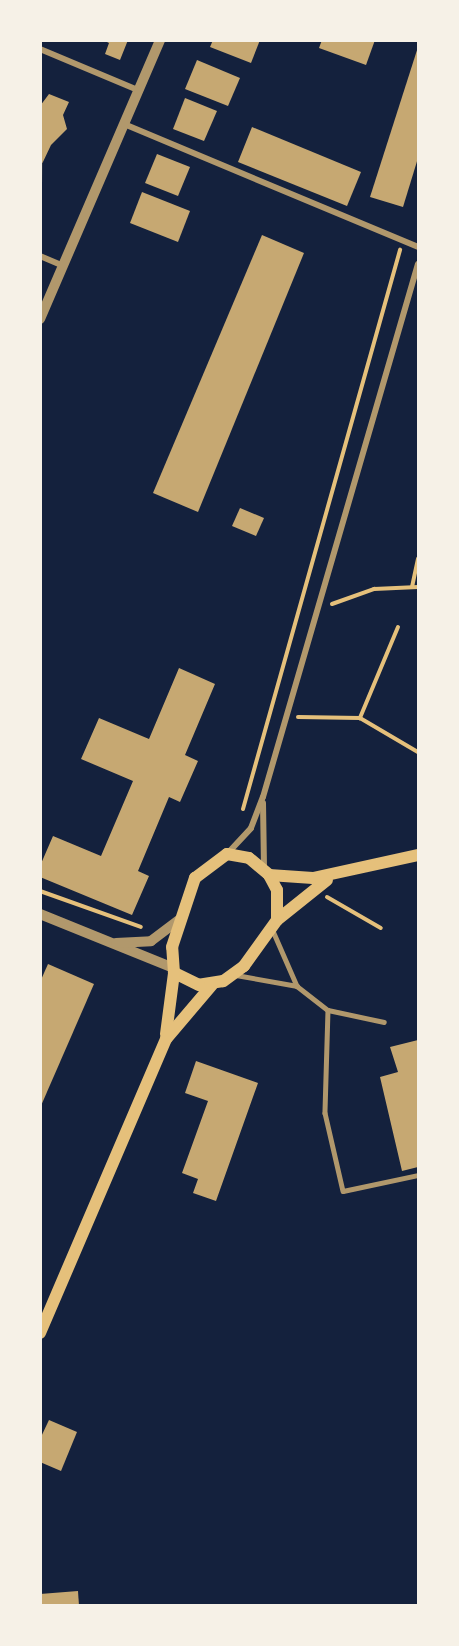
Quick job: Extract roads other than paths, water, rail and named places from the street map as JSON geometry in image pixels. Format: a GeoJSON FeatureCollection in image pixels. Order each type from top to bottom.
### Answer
{"type":"FeatureCollection","features":[{"type":"Feature","properties":{"kind":"main road"},"geometry":{"type":"LineString","coordinates":[[166,1039],[178,921],[195,878],[226,854],[267,871],[336,875]]}},
{"type":"Feature","properties":{"kind":"main road"},"geometry":{"type":"LineString","coordinates":[[40,1333],[166,1039],[212,985],[233,975],[274,925],[311,888],[336,875],[418,855]]}},
{"type":"Feature","properties":{"kind":"main road"},"geometry":{"type":"LineString","coordinates":[[267,871],[277,890],[274,925]]}},
{"type":"Feature","properties":{"kind":"main road"},"geometry":{"type":"LineString","coordinates":[[173,970],[192,983],[212,985]]}},
{"type":"Feature","properties":{"kind":"street"},"geometry":{"type":"LineString","coordinates":[[40,319],[160,40]]}},
{"type":"Feature","properties":{"kind":"street"},"geometry":{"type":"LineString","coordinates":[[40,49],[138,90]]}},
{"type":"Feature","properties":{"kind":"street"},"geometry":{"type":"LineString","coordinates":[[124,124],[418,248]]}},
{"type":"Feature","properties":{"kind":"street"},"geometry":{"type":"LineString","coordinates":[[40,256],[63,266]]}},
{"type":"Feature","properties":{"kind":"street"},"geometry":{"type":"LineString","coordinates":[[226,854],[251,828],[263,797],[418,264]]}},
{"type":"Feature","properties":{"kind":"street"},"geometry":{"type":"LineString","coordinates":[[263,797],[267,871]]}},
{"type":"Feature","properties":{"kind":"street"},"geometry":{"type":"LineString","coordinates":[[40,914],[173,970]]}},
{"type":"Feature","properties":{"kind":"street"},"geometry":{"type":"LineString","coordinates":[[111,943],[151,941],[178,921]]}},
{"type":"Feature","properties":{"kind":"lane"},"geometry":{"type":"LineString","coordinates":[[274,925],[297,986]]}},
{"type":"Feature","properties":{"kind":"lane"},"geometry":{"type":"LineString","coordinates":[[233,975],[297,986],[328,1010],[384,1022]]}},
{"type":"Feature","properties":{"kind":"lane"},"geometry":{"type":"LineString","coordinates":[[328,1010],[326,1113],[343,1191],[418,1175]]}}]}
